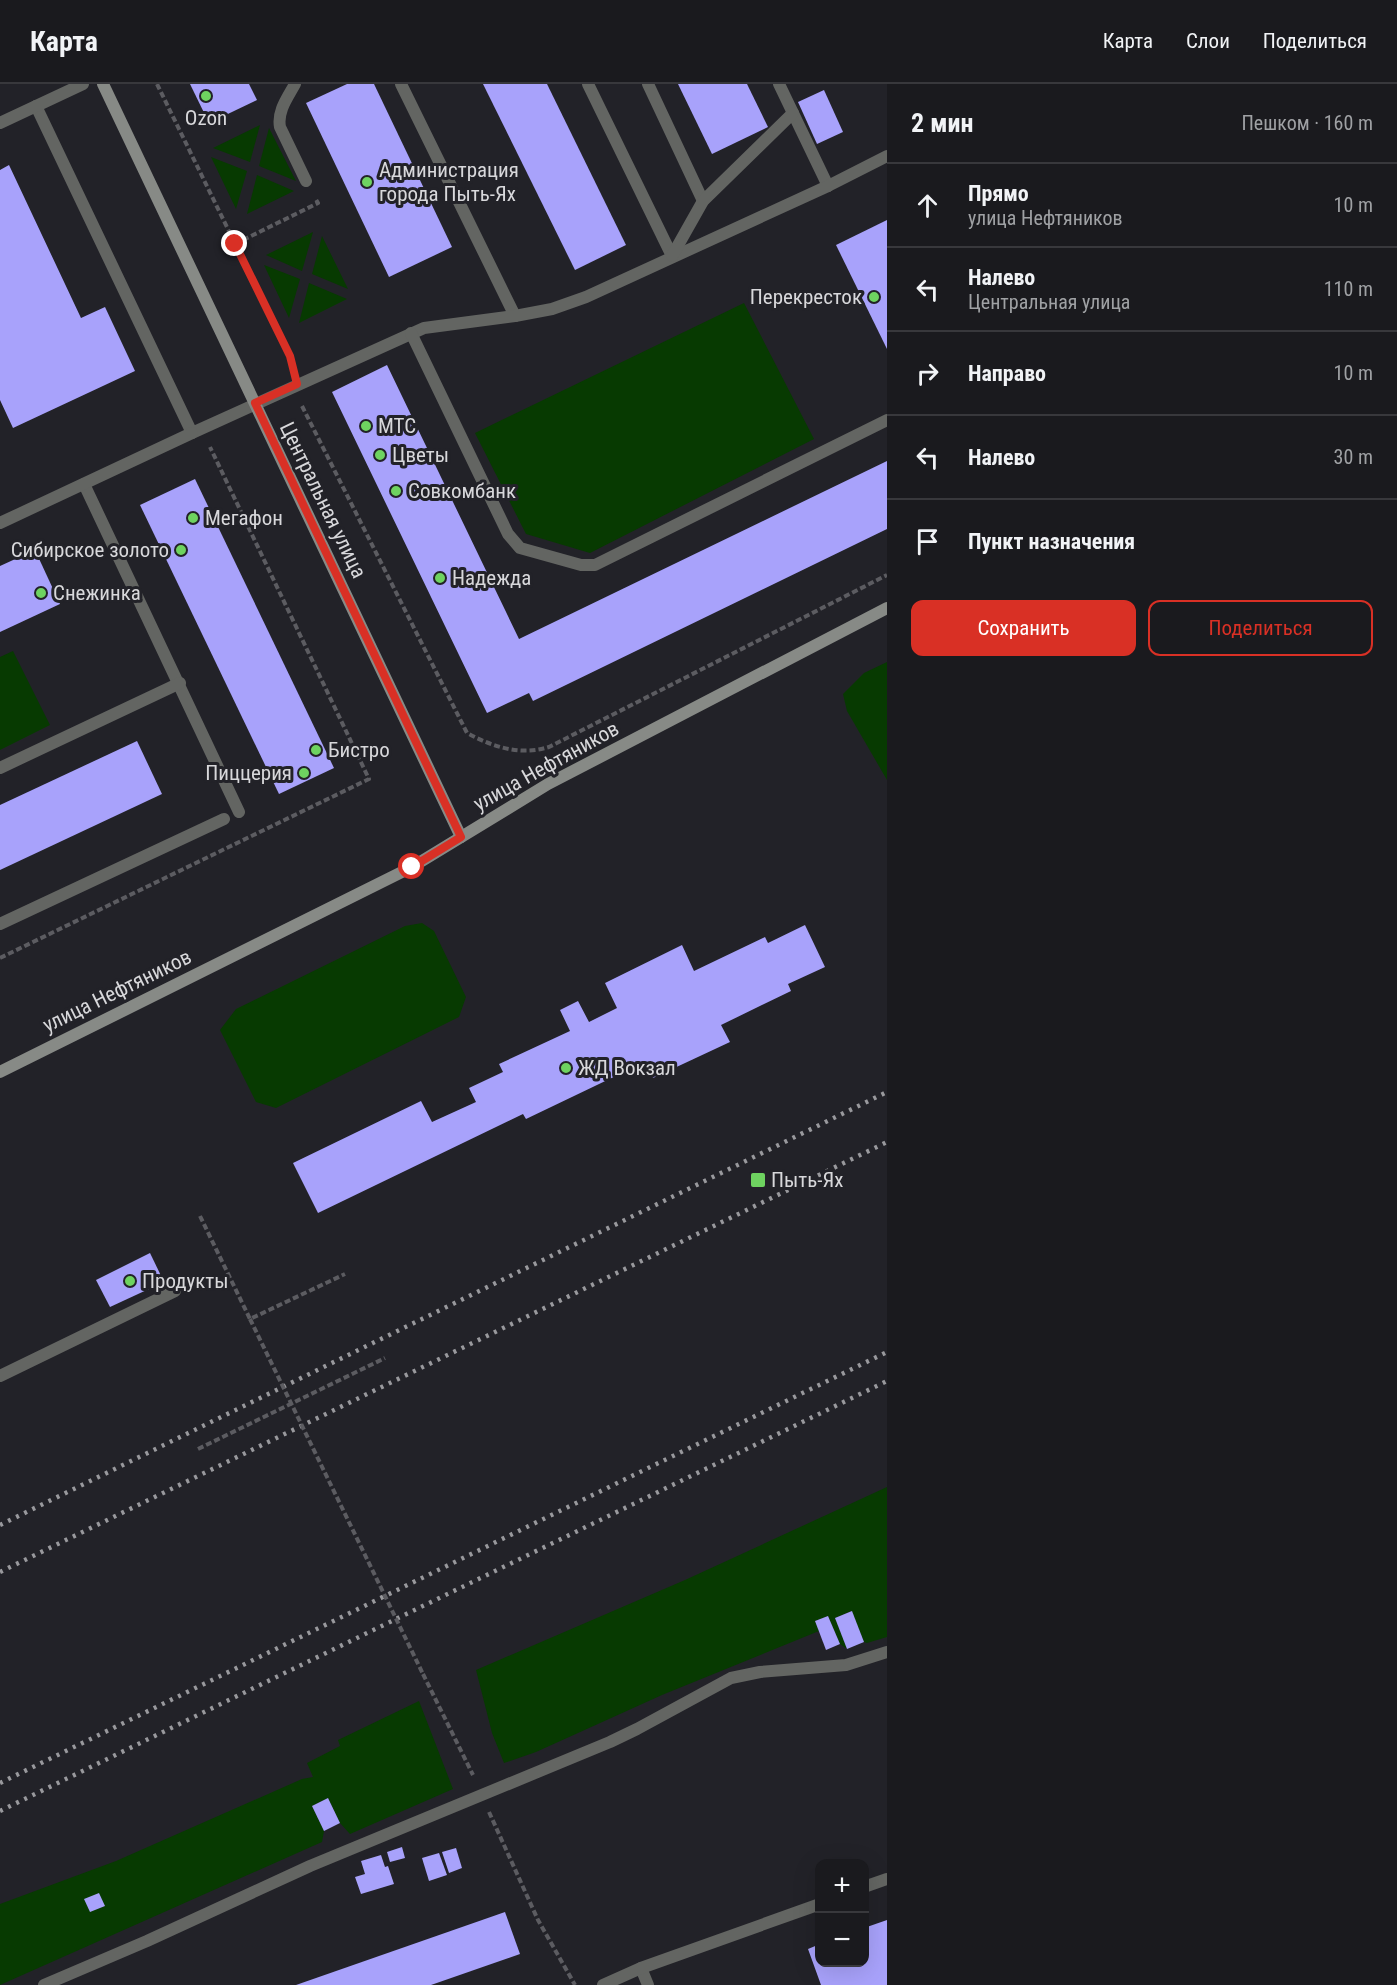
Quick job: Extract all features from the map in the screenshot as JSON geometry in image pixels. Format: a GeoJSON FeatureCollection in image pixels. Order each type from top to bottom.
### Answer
{"type":"FeatureCollection","features":[{"type":"Feature","properties":{"kind":"street"},"geometry":{"type":"LineString","coordinates":[[0,123],[83,84]]}},
{"type":"Feature","properties":{"kind":"street","name":"Центральная улица"},"geometry":{"type":"LineString","coordinates":[[103,84],[461,837]]}},
{"type":"Feature","properties":{"kind":"street"},"geometry":{"type":"LineString","coordinates":[[295,84],[280,112],[279,120],[280,127],[306,182]]}},
{"type":"Feature","properties":{"kind":"street"},"geometry":{"type":"LineString","coordinates":[[401,84],[515,316]]}},
{"type":"Feature","properties":{"kind":"street"},"geometry":{"type":"LineString","coordinates":[[588,84],[672,256]]}},
{"type":"Feature","properties":{"kind":"street"},"geometry":{"type":"LineString","coordinates":[[648,84],[703,201]]}},
{"type":"Feature","properties":{"kind":"street"},"geometry":{"type":"LineString","coordinates":[[779,84],[828,186]]}},
{"type":"Feature","properties":{"kind":"street"},"geometry":{"type":"LineString","coordinates":[[36,106],[192,433]]}},
{"type":"Feature","properties":{"kind":"street"},"geometry":{"type":"LineString","coordinates":[[672,256],[703,201],[793,113]]}},
{"type":"Feature","properties":{"kind":"street"},"geometry":{"type":"LineString","coordinates":[[0,523],[255,403],[411,333],[424,328],[552,309],[586,297],[828,186],[887,156]]}},
{"type":"Feature","properties":{"kind":"street"},"geometry":{"type":"LineString","coordinates":[[411,333],[508,534],[520,548],[581,566],[595,565],[887,420]]}},
{"type":"Feature","properties":{"kind":"street"},"geometry":{"type":"LineString","coordinates":[[84,484],[239,812]]}},
{"type":"Feature","properties":{"kind":"street","name":"улица Нефтяников"},"geometry":{"type":"LineString","coordinates":[[0,1071],[412,867],[548,784],[887,608]]}},
{"type":"Feature","properties":{"kind":"street"},"geometry":{"type":"LineString","coordinates":[[0,768],[180,683]]}},
{"type":"Feature","properties":{"kind":"street"},"geometry":{"type":"LineString","coordinates":[[0,924],[224,819]]}},
{"type":"Feature","properties":{"kind":"street"},"geometry":{"type":"LineString","coordinates":[[0,1377],[175,1291]]}},
{"type":"Feature","properties":{"kind":"street"},"geometry":{"type":"LineString","coordinates":[[44,1985],[147,1941],[310,1866],[637,1729],[730,1678],[760,1672],[846,1665],[887,1652]]}},
{"type":"Feature","properties":{"kind":"street"},"geometry":{"type":"LineString","coordinates":[[869,1885],[887,1879]]}},
{"type":"Feature","properties":{"kind":"street"},"geometry":{"type":"LineString","coordinates":[[603,1985],[641,1968],[815,1905]]}},
{"type":"Feature","properties":{"kind":"street"},"geometry":{"type":"LineString","coordinates":[[641,1968],[648,1985]]}},
{"type":"Feature","properties":{"kind":"path"},"geometry":{"type":"LineString","coordinates":[[157,84],[290,356],[302,408],[467,733],[481,741],[518,751],[533,752],[549,747],[887,575]]}},
{"type":"Feature","properties":{"kind":"path"},"geometry":{"type":"LineString","coordinates":[[235,244],[318,203],[306,182]]}},
{"type":"Feature","properties":{"kind":"path"},"geometry":{"type":"LineString","coordinates":[[0,958],[369,779]]}},
{"type":"Feature","properties":{"kind":"path"},"geometry":{"type":"LineString","coordinates":[[200,1216],[482,1795],[538,1920],[575,1985]]}},
{"type":"Feature","properties":{"kind":"path"},"geometry":{"type":"LineString","coordinates":[[250,1320],[345,1274]]}},
{"type":"Feature","properties":{"kind":"path"},"geometry":{"type":"LineString","coordinates":[[198,1449],[385,1358]]}},
{"type":"Feature","properties":{"kind":"green space"},"geometry":{"type":"Polygon","coordinates":[[[260,125],[250,162],[213,148],[260,125]]]}},
{"type":"Feature","properties":{"kind":"green space"},"geometry":{"type":"Polygon","coordinates":[[[269,128],[296,181],[259,166],[269,128]]]}},
{"type":"Feature","properties":{"kind":"green space"},"geometry":{"type":"Polygon","coordinates":[[[211,157],[247,171],[236,209],[211,157]]]}},
{"type":"Feature","properties":{"kind":"green space"},"geometry":{"type":"Polygon","coordinates":[[[257,175],[294,191],[247,214],[257,175]]]}},
{"type":"Feature","properties":{"kind":"green space"},"geometry":{"type":"Polygon","coordinates":[[[313,232],[302,271],[266,255],[313,232]]]}},
{"type":"Feature","properties":{"kind":"green space"},"geometry":{"type":"Polygon","coordinates":[[[322,236],[348,289],[312,274],[322,236]]]}},
{"type":"Feature","properties":{"kind":"green space"},"geometry":{"type":"Polygon","coordinates":[[[264,265],[300,279],[289,318],[264,265]]]}},
{"type":"Feature","properties":{"kind":"green space"},"geometry":{"type":"Polygon","coordinates":[[[309,283],[347,299],[299,323],[309,283]]]}},
{"type":"Feature","properties":{"kind":"green space"},"geometry":{"type":"Polygon","coordinates":[[[744,303],[814,439],[590,553],[526,534],[475,433],[744,303]]]}},
{"type":"Feature","properties":{"kind":"green space"},"geometry":{"type":"Polygon","coordinates":[[[13,651],[50,725],[0,750],[0,657],[13,651]]]}},
{"type":"Feature","properties":{"kind":"green space"},"geometry":{"type":"Polygon","coordinates":[[[887,662],[887,780],[847,711],[843,694],[864,673],[887,662]]]}},
{"type":"Feature","properties":{"kind":"green space"},"geometry":{"type":"Polygon","coordinates":[[[422,923],[434,931],[466,997],[459,1017],[276,1108],[256,1102],[220,1030],[236,1009],[405,926],[422,923]]]}},
{"type":"Feature","properties":{"kind":"green space"},"geometry":{"type":"Polygon","coordinates":[[[887,1487],[887,1637],[864,1642],[851,1611],[835,1618],[847,1649],[840,1644],[828,1616],[815,1621],[819,1631],[662,1695],[536,1752],[504,1763],[492,1733],[476,1670],[685,1580],[887,1487]]]}},
{"type":"Feature","properties":{"kind":"green space"},"geometry":{"type":"Polygon","coordinates":[[[419,1701],[453,1789],[350,1834],[340,1823],[328,1798],[312,1806],[324,1831],[322,1842],[0,1985],[0,1904],[116,1861],[302,1779],[313,1777],[307,1763],[340,1746],[338,1740],[419,1701]]]}},
{"type":"Feature","properties":{"kind":"building"},"geometry":{"type":"Polygon","coordinates":[[[190,84],[249,84],[257,100],[209,123],[190,84]]]}},
{"type":"Feature","properties":{"kind":"building"},"geometry":{"type":"Polygon","coordinates":[[[347,84],[374,84],[452,247],[389,277],[306,103],[347,84]]]}},
{"type":"Feature","properties":{"kind":"building"},"geometry":{"type":"Polygon","coordinates":[[[483,84],[547,84],[626,245],[575,270],[483,84]]]}},
{"type":"Feature","properties":{"kind":"building"},"geometry":{"type":"Polygon","coordinates":[[[678,84],[747,84],[768,127],[712,154],[678,84]]]}},
{"type":"Feature","properties":{"kind":"building"},"geometry":{"type":"Polygon","coordinates":[[[824,90],[843,132],[817,144],[798,102],[824,90]]]}},
{"type":"Feature","properties":{"kind":"building"},"geometry":{"type":"Polygon","coordinates":[[[9,165],[81,318],[105,307],[135,371],[13,428],[0,400],[0,170],[9,165]]]}},
{"type":"Feature","properties":{"kind":"building","name":"Перекресток"},"geometry":{"type":"Polygon","coordinates":[[[887,220],[887,349],[836,245],[887,220]]]}},
{"type":"Feature","properties":{"kind":"building"},"geometry":{"type":"Polygon","coordinates":[[[387,365],[519,639],[887,461],[887,529],[533,701],[529,693],[487,713],[332,392],[387,365]]]}},
{"type":"Feature","properties":{"kind":"building"},"geometry":{"type":"Polygon","coordinates":[[[195,479],[334,768],[279,794],[140,505],[195,479]]]}},
{"type":"Feature","properties":{"kind":"building"},"geometry":{"type":"Polygon","coordinates":[[[35,550],[60,604],[0,632],[0,566],[35,550]]]}},
{"type":"Feature","properties":{"kind":"building"},"geometry":{"type":"Polygon","coordinates":[[[137,741],[162,794],[0,870],[0,805],[137,741]]]}},
{"type":"Feature","properties":{"kind":"building","name":"ЖД Вокзал"},"geometry":{"type":"Polygon","coordinates":[[[805,925],[825,967],[788,984],[791,991],[721,1025],[730,1042],[653,1078],[645,1062],[526,1119],[523,1114],[318,1213],[293,1163],[421,1101],[432,1122],[476,1102],[469,1088],[503,1072],[499,1064],[570,1031],[560,1010],[578,1001],[589,1022],[617,1008],[605,983],[682,945],[694,971],[765,937],[768,943],[805,925]]]}},
{"type":"Feature","properties":{"kind":"building","name":"Продукты"},"geometry":{"type":"Polygon","coordinates":[[[150,1253],[164,1282],[110,1307],[96,1280],[150,1253]]]}},
{"type":"Feature","properties":{"kind":"building"},"geometry":{"type":"Polygon","coordinates":[[[852,1611],[864,1642],[847,1649],[835,1618],[852,1611]]]}},
{"type":"Feature","properties":{"kind":"building"},"geometry":{"type":"Polygon","coordinates":[[[828,1616],[840,1644],[826,1650],[815,1621],[828,1616]]]}},
{"type":"Feature","properties":{"kind":"building"},"geometry":{"type":"Polygon","coordinates":[[[328,1798],[340,1823],[324,1831],[312,1806],[328,1798]]]}},
{"type":"Feature","properties":{"kind":"building"},"geometry":{"type":"Polygon","coordinates":[[[402,1847],[405,1858],[390,1862],[387,1852],[402,1847]]]}},
{"type":"Feature","properties":{"kind":"building"},"geometry":{"type":"Polygon","coordinates":[[[456,1848],[462,1868],[449,1873],[442,1852],[456,1848]]]}},
{"type":"Feature","properties":{"kind":"building"},"geometry":{"type":"Polygon","coordinates":[[[439,1853],[447,1875],[429,1881],[422,1858],[439,1853]]]}},
{"type":"Feature","properties":{"kind":"building"},"geometry":{"type":"Polygon","coordinates":[[[381,1855],[385,1867],[388,1866],[394,1884],[361,1894],[355,1877],[365,1874],[361,1861],[381,1855]]]}},
{"type":"Feature","properties":{"kind":"building"},"geometry":{"type":"Polygon","coordinates":[[[99,1893],[105,1906],[90,1912],[84,1899],[99,1893]]]}},
{"type":"Feature","properties":{"kind":"building"},"geometry":{"type":"Polygon","coordinates":[[[505,1912],[520,1954],[431,1985],[296,1985],[505,1912]]]}},
{"type":"Feature","properties":{"kind":"building"},"geometry":{"type":"Polygon","coordinates":[[[887,1920],[887,1985],[821,1985],[808,1949],[815,1946],[815,1967],[869,1967],[869,1926],[887,1920]]]}},
{"type":"Feature","properties":{"kind":"railway"},"geometry":{"type":"LineString","coordinates":[[0,1525],[887,1092]]}},
{"type":"Feature","properties":{"kind":"railway"},"geometry":{"type":"LineString","coordinates":[[0,1572],[887,1142]]}},
{"type":"Feature","properties":{"kind":"railway"},"geometry":{"type":"LineString","coordinates":[[0,1783],[887,1352]]}},
{"type":"Feature","properties":{"kind":"railway"},"geometry":{"type":"LineString","coordinates":[[0,1811],[887,1381]]}},
{"type":"Feature","properties":{"kind":"place","name":"Ozon"},"geometry":{"type":"Point","coordinates":[206,96]}},
{"type":"Feature","properties":{"kind":"place","name":"Администрация города Пыть-Ях"},"geometry":{"type":"Point","coordinates":[367,182]}},
{"type":"Feature","properties":{"kind":"place","name":"Перекресток"},"geometry":{"type":"Point","coordinates":[874,297]}},
{"type":"Feature","properties":{"kind":"place","name":"МТС"},"geometry":{"type":"Point","coordinates":[366,426]}},
{"type":"Feature","properties":{"kind":"place","name":"Цветы"},"geometry":{"type":"Point","coordinates":[380,455]}},
{"type":"Feature","properties":{"kind":"place","name":"Совкомбанк"},"geometry":{"type":"Point","coordinates":[396,491]}},
{"type":"Feature","properties":{"kind":"place","name":"Мегафон"},"geometry":{"type":"Point","coordinates":[193,518]}},
{"type":"Feature","properties":{"kind":"place","name":"Сибирское золото"},"geometry":{"type":"Point","coordinates":[181,550]}},
{"type":"Feature","properties":{"kind":"place","name":"Надежда"},"geometry":{"type":"Point","coordinates":[440,578]}},
{"type":"Feature","properties":{"kind":"place","name":"Снежинка"},"geometry":{"type":"Point","coordinates":[41,593]}},
{"type":"Feature","properties":{"kind":"place","name":"Бистро"},"geometry":{"type":"Point","coordinates":[316,750]}},
{"type":"Feature","properties":{"kind":"place","name":"Пиццерия"},"geometry":{"type":"Point","coordinates":[304,773]}},
{"type":"Feature","properties":{"kind":"place","name":"ЖД Вокзал"},"geometry":{"type":"Point","coordinates":[566,1068]}},
{"type":"Feature","properties":{"kind":"place","name":"Пыть-Ях"},"geometry":{"type":"Point","coordinates":[758,1180]}},
{"type":"Feature","properties":{"kind":"place","name":"Продукты"},"geometry":{"type":"Point","coordinates":[130,1281]}},
{"type":"Feature","properties":{"kind":"route"},"geometry":{"type":"LineString","coordinates":[[235,244],[290,356],[297,384],[255,403],[461,837],[412,867]]}}]}
